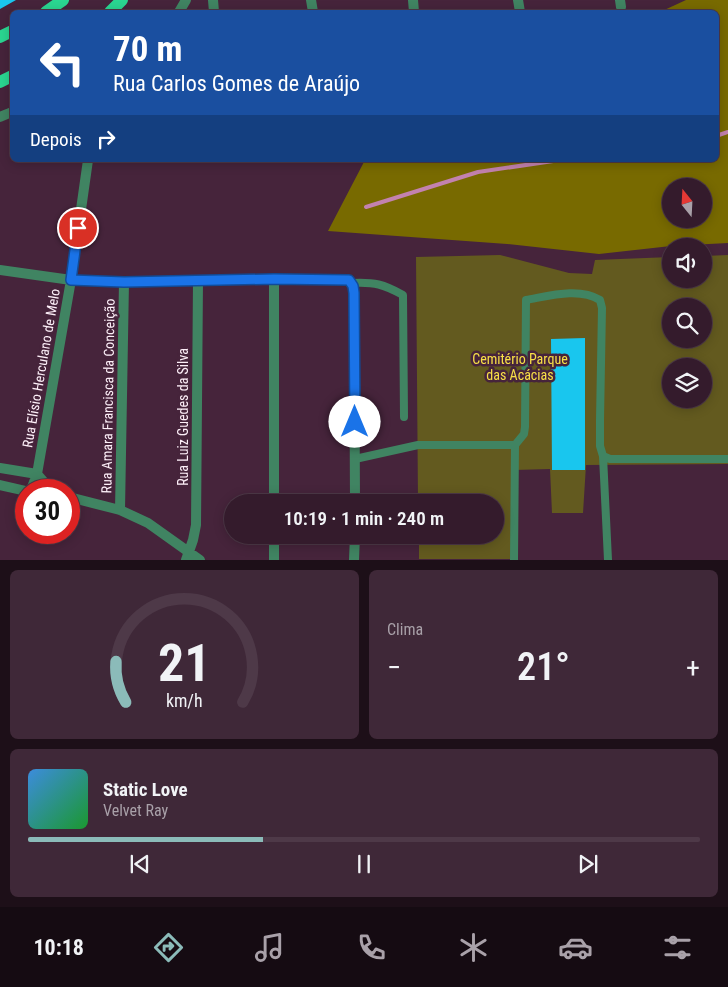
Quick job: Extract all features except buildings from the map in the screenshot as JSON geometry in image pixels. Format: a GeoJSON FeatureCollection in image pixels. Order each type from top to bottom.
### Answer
{"type":"FeatureCollection","features":[{"type":"Feature","properties":{"kind":"main road"},"geometry":{"type":"LineString","coordinates":[[49,10],[63,0]]}},
{"type":"Feature","properties":{"kind":"main road"},"geometry":{"type":"LineString","coordinates":[[112,10],[122,0]]}},
{"type":"Feature","properties":{"kind":"street","name":"Rua Elísio Herculano de Melo"},"geometry":{"type":"LineString","coordinates":[[35,479],[71,280],[88,162]]}},
{"type":"Feature","properties":{"kind":"street"},"geometry":{"type":"LineString","coordinates":[[0,270],[71,280],[124,282],[274,279],[347,280],[353,288],[355,494]]}},
{"type":"Feature","properties":{"kind":"street"},"geometry":{"type":"LineString","coordinates":[[274,279],[274,494]]}},
{"type":"Feature","properties":{"kind":"street","name":"Rua Luiz Guedes da Silva"},"geometry":{"type":"LineString","coordinates":[[188,556],[196,525],[198,281]]}},
{"type":"Feature","properties":{"kind":"street","name":"Rua Amara Francisca da Conceição"},"geometry":{"type":"LineString","coordinates":[[120,510],[124,282]]}},
{"type":"Feature","properties":{"kind":"street"},"geometry":{"type":"LineString","coordinates":[[0,468],[37,474],[41,479]]}},
{"type":"Feature","properties":{"kind":"street"},"geometry":{"type":"LineString","coordinates":[[0,486],[15,489]]}},
{"type":"Feature","properties":{"kind":"street"},"geometry":{"type":"LineString","coordinates":[[80,500],[120,510],[148,523],[188,556],[200,560]]}},
{"type":"Feature","properties":{"kind":"street"},"geometry":{"type":"LineString","coordinates":[[274,544],[274,560]]}},
{"type":"Feature","properties":{"kind":"street"},"geometry":{"type":"LineString","coordinates":[[354,544],[354,560]]}},
{"type":"Feature","properties":{"kind":"lane"},"geometry":{"type":"LineString","coordinates":[[353,288],[369,282],[385,285],[403,295],[404,418]]}},
{"type":"Feature","properties":{"kind":"lane"},"geometry":{"type":"LineString","coordinates":[[514,560],[515,445],[524,434],[525,426],[526,300],[570,293],[594,296],[600,300],[602,308],[600,446],[603,456],[608,560]]}},
{"type":"Feature","properties":{"kind":"lane"},"geometry":{"type":"LineString","coordinates":[[355,459],[418,445],[515,445]]}},
{"type":"Feature","properties":{"kind":"lane"},"geometry":{"type":"LineString","coordinates":[[603,456],[610,459],[728,459]]}},
{"type":"Feature","properties":{"kind":"green space","name":"Cemitério Parque das Acácias"},"geometry":{"type":"Polygon","coordinates":[[[500,255],[569,273],[592,274],[595,260],[662,257],[662,288],[712,288],[712,256],[728,255],[728,464],[586,465],[583,513],[552,513],[550,469],[514,470],[511,559],[419,559],[419,544],[504,544],[504,494],[418,494],[416,257],[500,255]]]}},
{"type":"Feature","properties":{"kind":"shaded area"},"geometry":{"type":"Polygon","coordinates":[[[686,0],[728,0],[728,243],[712,244],[712,238],[662,238],[662,247],[599,254],[507,244],[328,231],[364,162],[719,162],[719,10],[664,10],[686,0]]]}},
{"type":"Feature","properties":{"kind":"waterway"},"geometry":{"type":"LineString","coordinates":[[719,135],[728,132]]}},
{"type":"Feature","properties":{"kind":"waterway"},"geometry":{"type":"LineString","coordinates":[[366,207],[478,172],[546,162]]}},
{"type":"Feature","properties":{"kind":"route"},"geometry":{"type":"LineString","coordinates":[[78,228],[71,280],[124,282],[274,279],[349,280],[352,282],[354,293],[355,422]]}}]}
